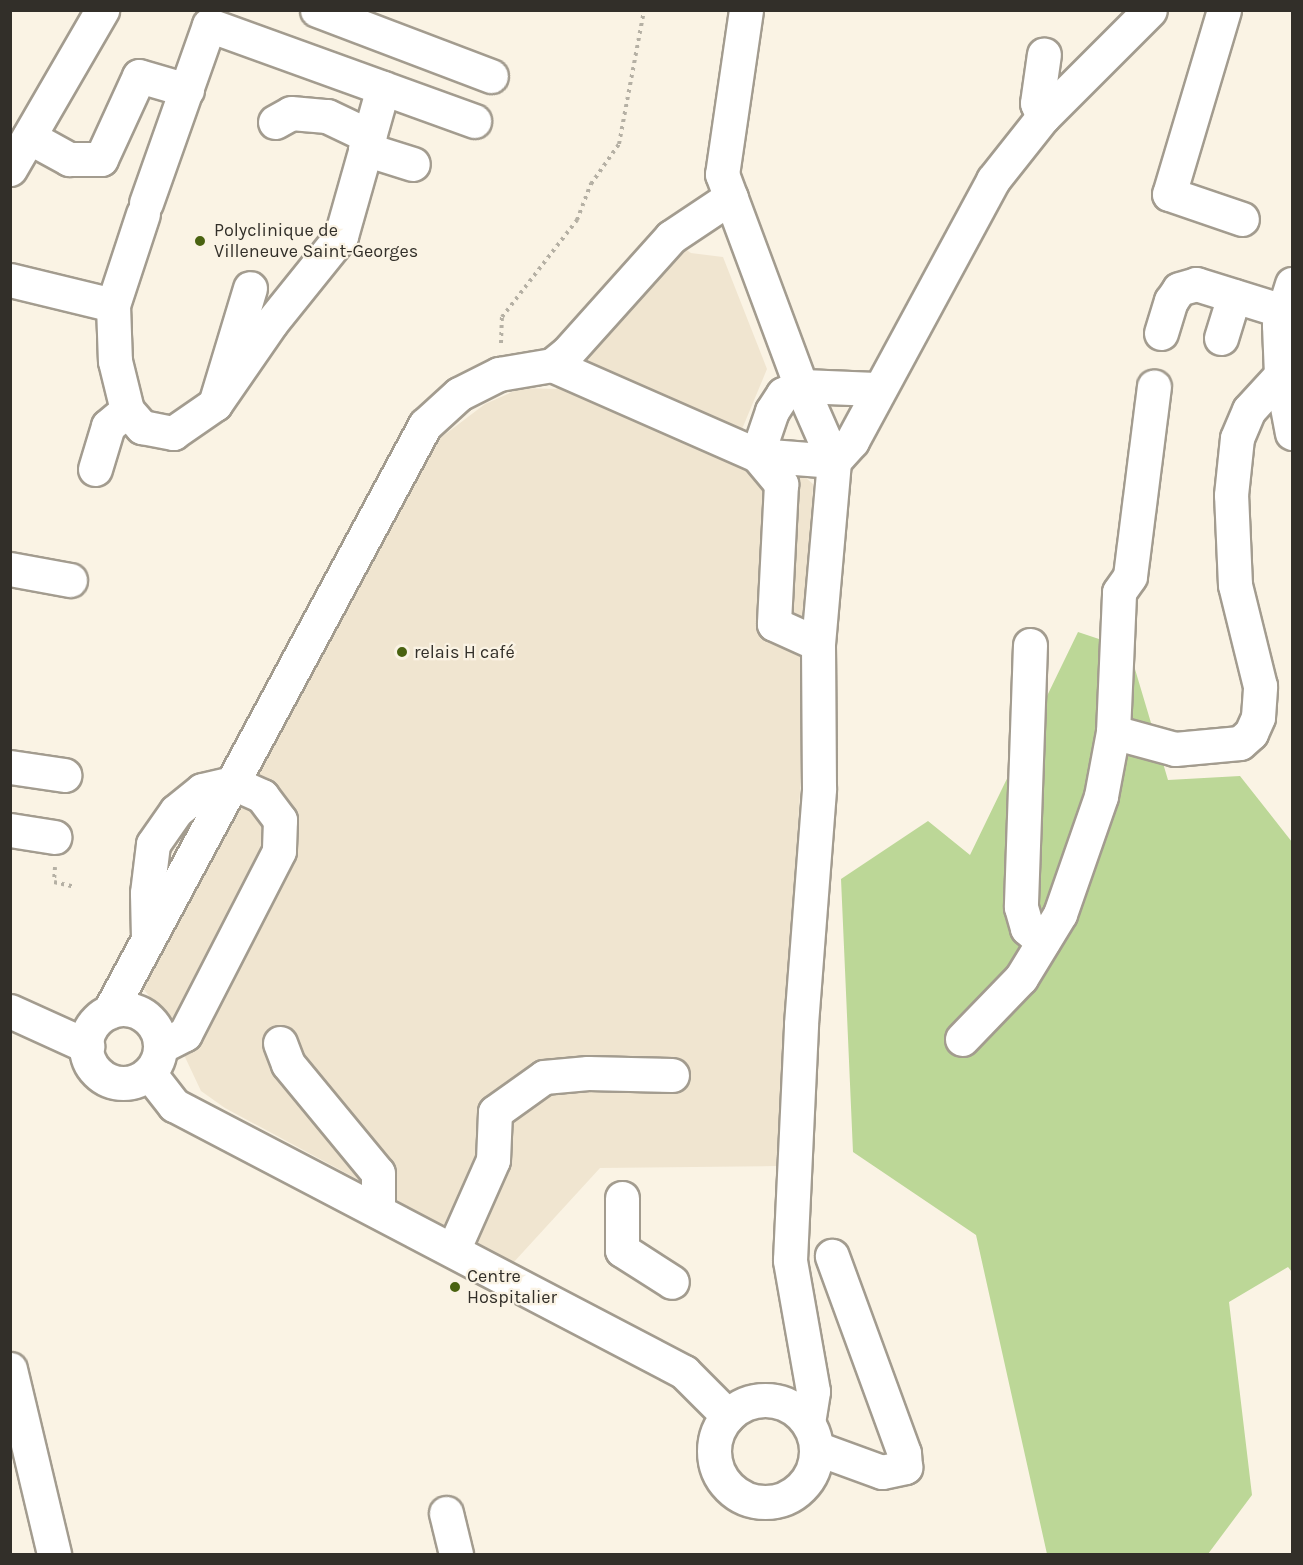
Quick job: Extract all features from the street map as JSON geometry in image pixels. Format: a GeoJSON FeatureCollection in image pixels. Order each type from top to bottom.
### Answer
{"type":"FeatureCollection","features":[{"type":"Feature","properties":{"kind":"street"},"geometry":{"type":"LineString","coordinates":[[10,169],[102,10]]}},
{"type":"Feature","properties":{"kind":"street"},"geometry":{"type":"LineString","coordinates":[[317,10],[491,76]]}},
{"type":"Feature","properties":{"kind":"street"},"geometry":{"type":"LineString","coordinates":[[746,10],[722,174],[801,386],[834,461],[818,644],[819,788],[801,1024],[790,1260],[813,1391],[812,1436],[815,1462],[801,1488],[778,1500],[752,1500],[728,1486],[715,1459],[714,1444],[728,1416],[754,1401],[769,1400],[784,1403],[812,1436],[882,1472],[905,1467],[904,1453],[832,1256]]}},
{"type":"Feature","properties":{"kind":"street"},"geometry":{"type":"LineString","coordinates":[[834,461],[852,441],[877,389],[993,180],[1042,117],[1150,10]]}},
{"type":"Feature","properties":{"kind":"street"},"geometry":{"type":"LineString","coordinates":[[1224,10],[1169,194],[1242,219]]}},
{"type":"Feature","properties":{"kind":"street"},"geometry":{"type":"LineString","coordinates":[[383,88],[341,236],[271,323],[214,405],[173,434],[142,427],[126,410],[114,361],[112,305],[209,25],[383,88],[474,121]]}},
{"type":"Feature","properties":{"kind":"street"},"geometry":{"type":"LineString","coordinates":[[1042,117],[1037,104],[1044,54]]}},
{"type":"Feature","properties":{"kind":"street"},"geometry":{"type":"LineString","coordinates":[[29,137],[69,159],[101,159],[139,76],[187,90]]}},
{"type":"Feature","properties":{"kind":"street"},"geometry":{"type":"LineString","coordinates":[[275,122],[291,113],[327,116],[367,142],[413,164]]}},
{"type":"Feature","properties":{"kind":"street"},"geometry":{"type":"LineString","coordinates":[[233,783],[425,425],[459,394],[499,374],[552,365],[567,353],[671,237],[731,197]]}},
{"type":"Feature","properties":{"kind":"street"},"geometry":{"type":"LineString","coordinates":[[10,280],[112,305]]}},
{"type":"Feature","properties":{"kind":"street"},"geometry":{"type":"LineString","coordinates":[[1161,333],[1171,301],[1179,290],[1196,284],[1234,296],[1288,298],[1279,325],[1281,375],[1293,433]]}},
{"type":"Feature","properties":{"kind":"street"},"geometry":{"type":"LineString","coordinates":[[214,405],[250,288]]}},
{"type":"Feature","properties":{"kind":"street"},"geometry":{"type":"LineString","coordinates":[[1221,338],[1234,296]]}},
{"type":"Feature","properties":{"kind":"street"},"geometry":{"type":"LineString","coordinates":[[552,365],[757,455],[834,461]]}},
{"type":"Feature","properties":{"kind":"street"},"geometry":{"type":"LineString","coordinates":[[1113,732],[1175,749],[1240,743],[1251,733],[1258,717],[1260,686],[1235,585],[1231,495],[1237,438],[1249,410],[1281,375]]}},
{"type":"Feature","properties":{"kind":"street"},"geometry":{"type":"LineString","coordinates":[[757,455],[772,411],[783,394],[801,386],[877,389]]}},
{"type":"Feature","properties":{"kind":"street"},"geometry":{"type":"LineString","coordinates":[[962,1039],[1021,978],[1060,914],[1101,796],[1113,732],[1119,592],[1130,576],[1154,387]]}},
{"type":"Feature","properties":{"kind":"street"},"geometry":{"type":"LineString","coordinates":[[95,469],[108,426],[126,410]]}},
{"type":"Feature","properties":{"kind":"street"},"geometry":{"type":"LineString","coordinates":[[757,455],[781,484],[774,624],[818,644]]}},
{"type":"Feature","properties":{"kind":"street"},"geometry":{"type":"LineString","coordinates":[[10,569],[70,580]]}},
{"type":"Feature","properties":{"kind":"street"},"geometry":{"type":"LineString","coordinates":[[1030,645],[1021,907],[1027,928],[1043,942]]}},
{"type":"Feature","properties":{"kind":"street"},"geometry":{"type":"LineString","coordinates":[[10,767],[64,775]]}},
{"type":"Feature","properties":{"kind":"street"},"geometry":{"type":"LineString","coordinates":[[233,783],[262,796],[280,820],[279,851],[185,1034],[132,1082],[112,1081],[93,1068],[87,1046],[93,1026],[109,1012],[148,941],[147,893],[153,844],[176,811],[202,790],[233,783]]}},
{"type":"Feature","properties":{"kind":"street"},"geometry":{"type":"LineString","coordinates":[[10,831],[55,849]]}},
{"type":"Feature","properties":{"kind":"street"},"geometry":{"type":"LineString","coordinates":[[109,1012],[121,1009],[144,1016],[159,1035],[155,1060],[174,1105],[454,1248],[684,1372],[728,1416]]}},
{"type":"Feature","properties":{"kind":"street"},"geometry":{"type":"LineString","coordinates":[[10,1011],[87,1046]]}},
{"type":"Feature","properties":{"kind":"street"},"geometry":{"type":"LineString","coordinates":[[280,1043],[288,1064],[378,1173],[378,1211]]}},
{"type":"Feature","properties":{"kind":"street"},"geometry":{"type":"LineString","coordinates":[[454,1248],[493,1160],[495,1112],[544,1077],[588,1073],[672,1075]]}},
{"type":"Feature","properties":{"kind":"street"},"geometry":{"type":"LineString","coordinates":[[622,1198],[622,1250],[672,1281]]}},
{"type":"Feature","properties":{"kind":"street"},"geometry":{"type":"LineString","coordinates":[[10,1370],[54,1554]]}},
{"type":"Feature","properties":{"kind":"street"},"geometry":{"type":"LineString","coordinates":[[446,1513],[456,1554]]}},
{"type":"Feature","properties":{"kind":"path"},"geometry":{"type":"LineString","coordinates":[[499,374],[502,317],[577,220],[591,184],[619,144],[645,10]]}},
{"type":"Feature","properties":{"kind":"path"},"geometry":{"type":"LineString","coordinates":[[55,849],[54,882],[75,887]]}},
{"type":"Feature","properties":{"kind":"shaded area"},"geometry":{"type":"Polygon","coordinates":[[[678,244],[691,253],[723,257],[767,369],[730,458],[805,477],[813,484],[801,777],[776,1166],[600,1168],[513,1263],[225,1108],[201,1091],[168,1021],[139,983],[401,497],[439,439],[485,404],[521,388],[556,389],[678,244]]]}},
{"type":"Feature","properties":{"kind":"green space"},"geometry":{"type":"Polygon","coordinates":[[[1078,632],[1129,649],[1168,780],[1240,776],[1292,842],[1292,1272],[1288,1267],[1229,1302],[1252,1495],[1208,1554],[1047,1554],[976,1235],[853,1152],[841,879],[928,821],[970,855],[1078,632]]]}},
{"type":"Feature","properties":{"kind":"place","name":"Polyclinique de Villeneuve Saint-Georges"},"geometry":{"type":"Point","coordinates":[200,241]}},
{"type":"Feature","properties":{"kind":"place","name":"relais H café"},"geometry":{"type":"Point","coordinates":[402,652]}},
{"type":"Feature","properties":{"kind":"place","name":"Centre Hospitalier"},"geometry":{"type":"Point","coordinates":[455,1287]}}]}
